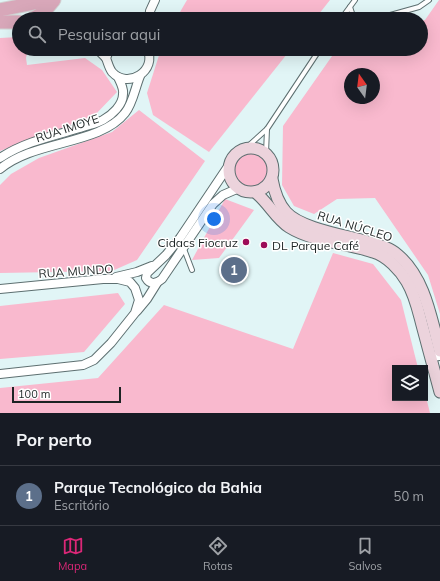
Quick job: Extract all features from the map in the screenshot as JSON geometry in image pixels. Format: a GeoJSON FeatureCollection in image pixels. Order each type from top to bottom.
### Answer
{"type":"FeatureCollection","features":[{"type":"Feature","properties":{"kind":"main road"},"geometry":{"type":"LineString","coordinates":[[0,10],[49,0]]}},
{"type":"Feature","properties":{"kind":"main road"},"geometry":{"type":"LineString","coordinates":[[44,12],[54,0]]}},
{"type":"Feature","properties":{"kind":"main road"},"geometry":{"type":"LineString","coordinates":[[0,22],[12,22]]}},
{"type":"Feature","properties":{"kind":"street"},"geometry":{"type":"LineString","coordinates":[[150,12],[155,0]]}},
{"type":"Feature","properties":{"kind":"street","name":"RUA IMOYE"},"geometry":{"type":"LineString","coordinates":[[0,169],[20,156],[32,151],[78,138],[108,127],[118,120],[126,112],[140,76],[148,66],[149,56]]}},
{"type":"Feature","properties":{"kind":"street"},"geometry":{"type":"LineString","coordinates":[[106,58],[109,67],[118,77],[129,80],[140,76]]}},
{"type":"Feature","properties":{"kind":"street","name":"RUA IMOYE"},"geometry":{"type":"LineString","coordinates":[[0,158],[25,145],[95,123],[109,116],[117,108],[123,94],[123,88],[118,77]]}},
{"type":"Feature","properties":{"kind":"street"},"geometry":{"type":"LineString","coordinates":[[156,283],[148,281],[146,276],[147,273],[180,238],[235,154],[240,150],[253,147],[266,153],[273,163],[274,169],[272,179],[262,190],[255,192],[245,191],[234,184],[231,178],[229,165]]}},
{"type":"Feature","properties":{"kind":"street","name":"RUA NÚCLEO"},"geometry":{"type":"LineString","coordinates":[[272,179],[276,193],[285,212],[300,222],[315,228],[380,245],[398,255],[415,275],[423,291],[437,355],[440,392]]}},
{"type":"Feature","properties":{"kind":"street"},"geometry":{"type":"LineString","coordinates":[[0,374],[72,367],[94,360],[147,299],[156,283],[162,279],[218,198],[239,188]]}},
{"type":"Feature","properties":{"kind":"street","name":"RUA NÚCLEO"},"geometry":{"type":"LineString","coordinates":[[255,192],[263,198],[288,226],[308,235],[375,252],[388,260],[407,282],[415,298],[437,355]]}},
{"type":"Feature","properties":{"kind":"street"},"geometry":{"type":"LineString","coordinates":[[103,279],[137,272],[156,264]]}},
{"type":"Feature","properties":{"kind":"street","name":"RUA MUNDO"},"geometry":{"type":"LineString","coordinates":[[2,288],[118,279],[130,282],[135,288],[138,300],[135,313]]}},
{"type":"Feature","properties":{"kind":"lane"},"geometry":{"type":"LineString","coordinates":[[346,12],[355,0]]}},
{"type":"Feature","properties":{"kind":"lane"},"geometry":{"type":"LineString","coordinates":[[400,12],[418,7],[429,0]]}},
{"type":"Feature","properties":{"kind":"lane"},"geometry":{"type":"LineString","coordinates":[[350,7],[352,12]]}},
{"type":"Feature","properties":{"kind":"lane"},"geometry":{"type":"LineString","coordinates":[[246,148],[267,129],[315,56]]}},
{"type":"Feature","properties":{"kind":"lane"},"geometry":{"type":"LineString","coordinates":[[266,153],[267,129]]}},
{"type":"Feature","properties":{"kind":"lane"},"geometry":{"type":"LineString","coordinates":[[184,248],[192,270]]}},
{"type":"Feature","properties":{"kind":"shaded area"},"geometry":{"type":"Polygon","coordinates":[[[187,0],[330,0],[321,12],[180,12],[187,0]]]}},
{"type":"Feature","properties":{"kind":"shaded area"},"geometry":{"type":"Polygon","coordinates":[[[440,0],[440,314],[428,275],[375,198],[337,199],[314,214],[294,206],[282,185],[283,126],[332,56],[428,56],[428,16],[440,0]]]}},
{"type":"Feature","properties":{"kind":"shaded area"},"geometry":{"type":"Polygon","coordinates":[[[12,37],[12,56],[26,56],[27,65],[85,58],[102,70],[117,92],[94,116],[0,151],[0,38],[12,37]]]}},
{"type":"Feature","properties":{"kind":"shaded area"},"geometry":{"type":"Polygon","coordinates":[[[159,56],[285,56],[209,152],[153,115],[147,93],[159,56]]]}},
{"type":"Feature","properties":{"kind":"shaded area"},"geometry":{"type":"Polygon","coordinates":[[[139,110],[205,161],[137,260],[112,271],[0,273],[0,185],[11,174],[39,158],[112,132],[139,110]]]}},
{"type":"Feature","properties":{"kind":"shaded area"},"geometry":{"type":"Polygon","coordinates":[[[255,151],[264,156],[268,162],[268,176],[264,182],[255,187],[247,187],[238,182],[234,176],[233,165],[238,156],[244,152],[255,151]]]}},
{"type":"Feature","properties":{"kind":"shaded area"},"geometry":{"type":"Polygon","coordinates":[[[225,199],[254,210],[219,258],[192,260],[225,199]]]}},
{"type":"Feature","properties":{"kind":"shaded area"},"geometry":{"type":"Polygon","coordinates":[[[333,253],[373,264],[401,300],[417,365],[392,365],[392,401],[427,401],[430,413],[0,413],[0,388],[98,378],[164,305],[293,349],[333,253]]]}},
{"type":"Feature","properties":{"kind":"shaded area"},"geometry":{"type":"Polygon","coordinates":[[[118,293],[125,304],[84,352],[0,359],[0,306],[118,293]]]}},
{"type":"Feature","properties":{"kind":"place","name":"Cidacs Fiocruz"},"geometry":{"type":"Point","coordinates":[246,242]}},
{"type":"Feature","properties":{"kind":"place","name":"DL Parque Café"},"geometry":{"type":"Point","coordinates":[264,245]}},
{"type":"Feature","properties":{"kind":"place","name":"Parque Tecnológico da Bahia"},"geometry":{"type":"Point","coordinates":[234,270]}}]}
